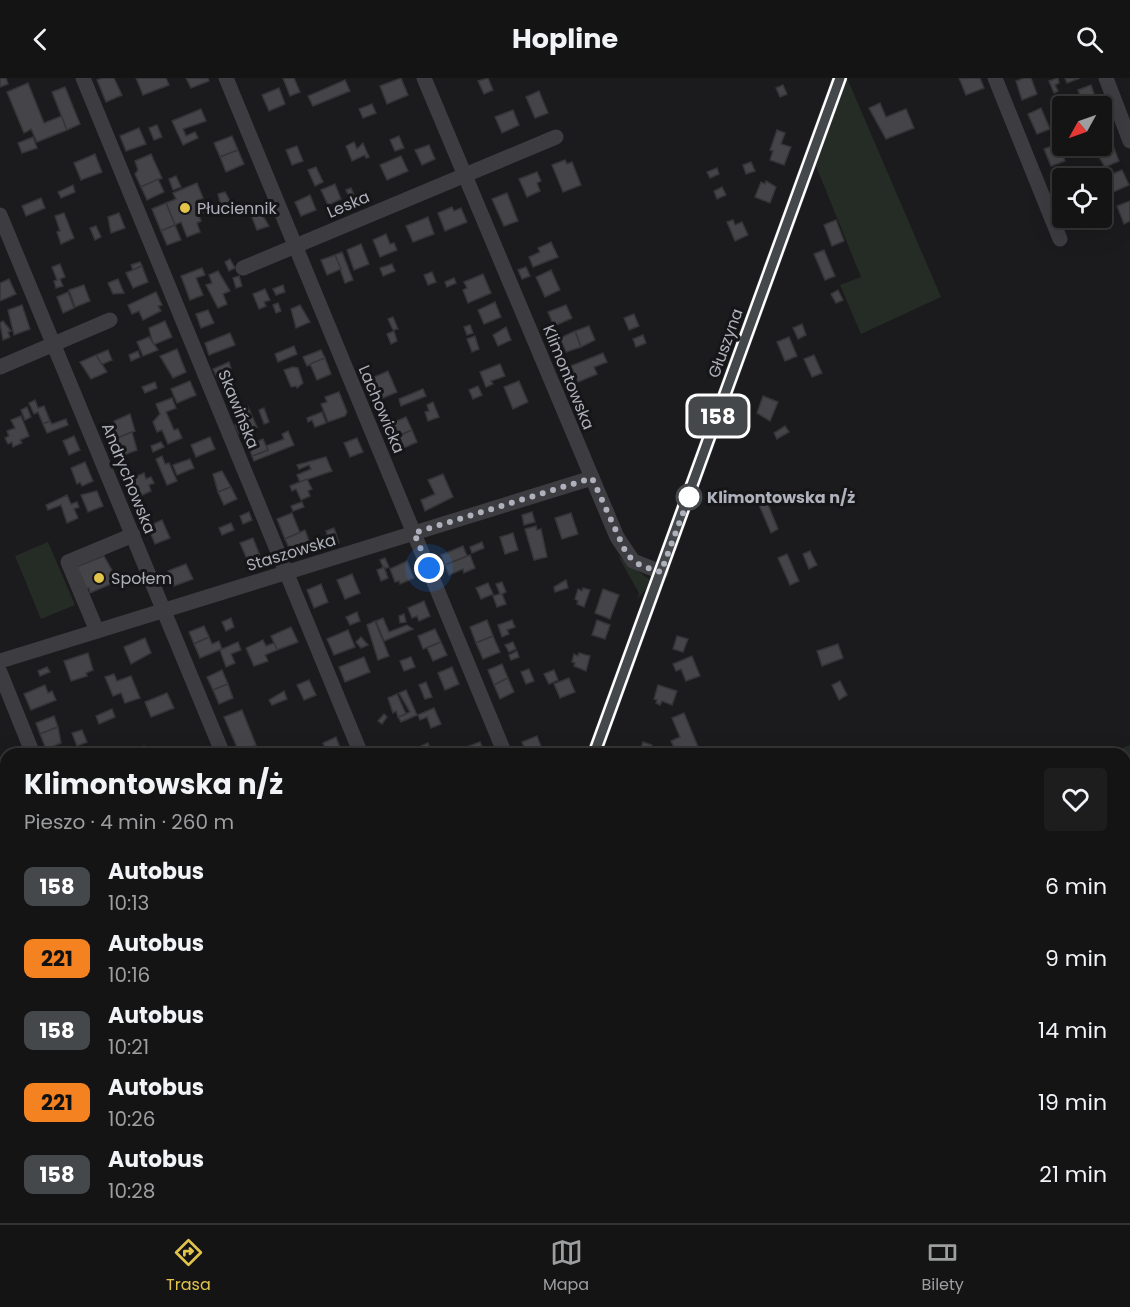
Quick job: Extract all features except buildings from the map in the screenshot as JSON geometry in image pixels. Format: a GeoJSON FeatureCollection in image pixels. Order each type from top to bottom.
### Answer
{"type":"FeatureCollection","features":[{"type":"Feature","properties":{"kind":"street","name":"Skawińska"},"geometry":{"type":"LineString","coordinates":[[83,78],[359,748]]}},
{"type":"Feature","properties":{"kind":"street","name":"Lachowicka"},"geometry":{"type":"LineString","coordinates":[[226,78],[503,748]]}},
{"type":"Feature","properties":{"kind":"street","name":"Klimontowska"},"geometry":{"type":"LineString","coordinates":[[424,78],[592,478],[627,555],[641,566],[661,572]]}},
{"type":"Feature","properties":{"kind":"street","name":"Głuszyna"},"geometry":{"type":"LineString","coordinates":[[596,748],[840,78]]}},
{"type":"Feature","properties":{"kind":"street"},"geometry":{"type":"LineString","coordinates":[[995,78],[1060,239]]}},
{"type":"Feature","properties":{"kind":"street"},"geometry":{"type":"LineString","coordinates":[[1106,78],[1130,141]]}},
{"type":"Feature","properties":{"kind":"street"},"geometry":{"type":"LineString","coordinates":[[466,174],[556,137]]}},
{"type":"Feature","properties":{"kind":"street","name":"Leska"},"geometry":{"type":"LineString","coordinates":[[243,268],[466,174]]}},
{"type":"Feature","properties":{"kind":"street","name":"Andrychowska"},"geometry":{"type":"LineString","coordinates":[[0,216],[221,748]]}},
{"type":"Feature","properties":{"kind":"street"},"geometry":{"type":"LineString","coordinates":[[0,366],[110,320]]}},
{"type":"Feature","properties":{"kind":"street","name":"Staszowska"},"geometry":{"type":"LineString","coordinates":[[0,660],[592,478]]}},
{"type":"Feature","properties":{"kind":"street"},"geometry":{"type":"LineString","coordinates":[[97,631],[68,562],[133,535]]}},
{"type":"Feature","properties":{"kind":"street"},"geometry":{"type":"LineString","coordinates":[[0,672],[31,748]]}},
{"type":"Feature","properties":{"kind":"shaded area"},"geometry":{"type":"Polygon","coordinates":[[[847,78],[941,297],[861,334],[840,285],[861,277],[816,166],[847,78]]]}},
{"type":"Feature","properties":{"kind":"shaded area"},"geometry":{"type":"Polygon","coordinates":[[[48,542],[75,605],[41,619],[15,556],[48,542]]]}},
{"type":"Feature","properties":{"kind":"shaded area"},"geometry":{"type":"Polygon","coordinates":[[[618,556],[650,580],[650,585],[637,599],[639,593],[618,556]]]}},
{"type":"Feature","properties":{"kind":"bus line","name":"158"},"geometry":{"type":"LineString","coordinates":[[596,748],[840,78]]}},
{"type":"Feature","properties":{"kind":"place","name":"Płuciennik"},"geometry":{"type":"Point","coordinates":[185,208]}},
{"type":"Feature","properties":{"kind":"place","name":"Klimontowska n/ż"},"geometry":{"type":"Point","coordinates":[689,497]}},
{"type":"Feature","properties":{"kind":"place","name":"Społem"},"geometry":{"type":"Point","coordinates":[99,578]}},
{"type":"Feature","properties":{"kind":"route"},"geometry":{"type":"LineString","coordinates":[[429,568],[414,533],[592,478],[627,555],[641,566],[661,572],[689,497]]}}]}
